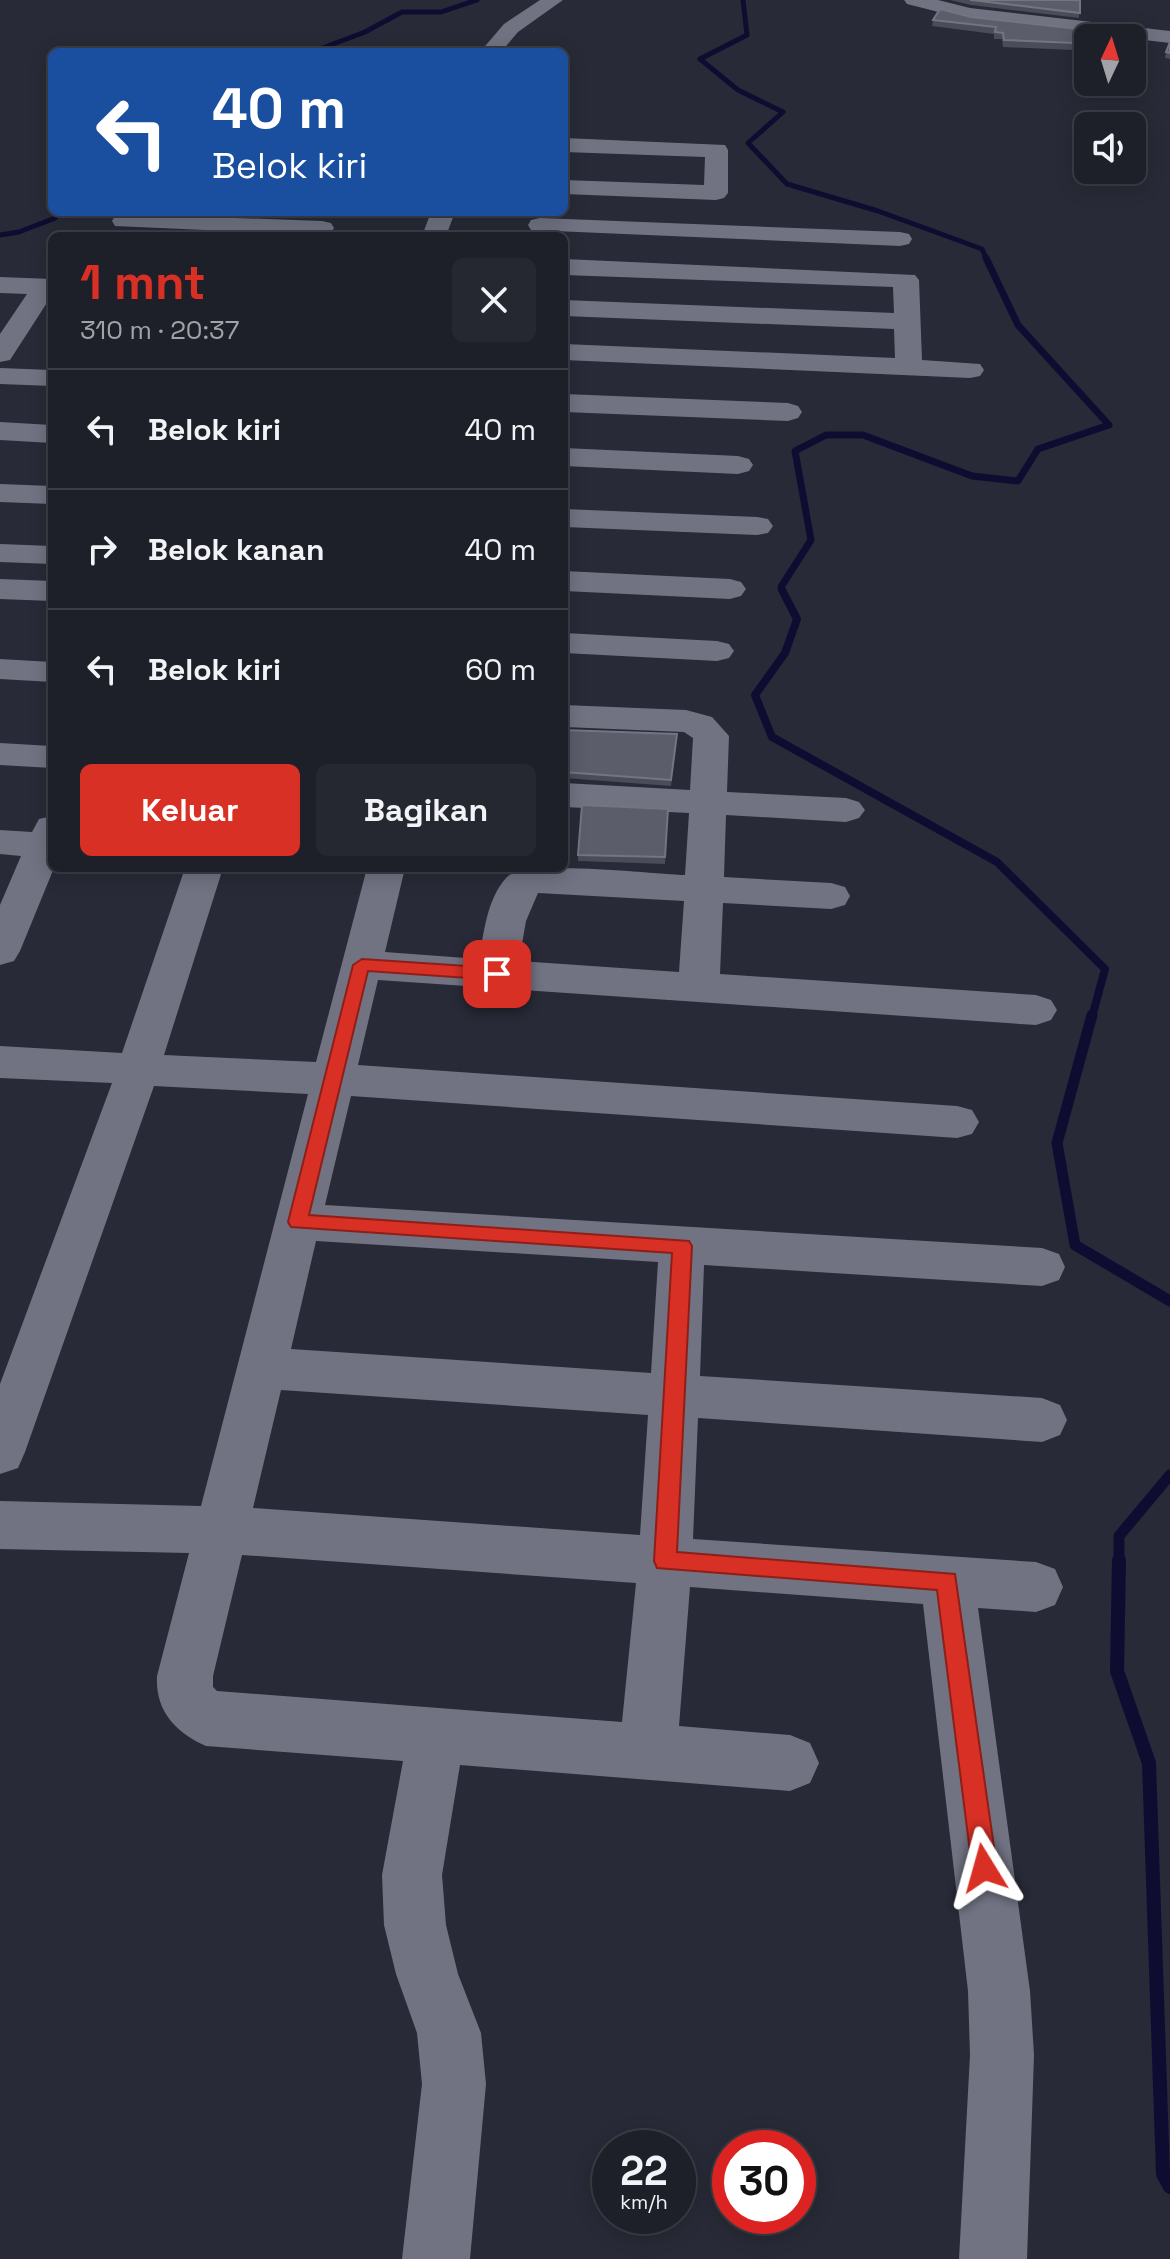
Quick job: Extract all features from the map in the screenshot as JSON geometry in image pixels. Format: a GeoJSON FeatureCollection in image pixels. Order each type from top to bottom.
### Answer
{"type":"FeatureCollection","features":[{"type":"Feature","properties":{"kind":"street"},"geometry":{"type":"LineString","coordinates":[[492,48],[511,28],[553,0]]}},
{"type":"Feature","properties":{"kind":"street"},"geometry":{"type":"LineString","coordinates":[[914,0],[982,16],[1170,37]]}},
{"type":"Feature","properties":{"kind":"street"},"geometry":{"type":"LineString","coordinates":[[568,145],[717,150],[716,193],[568,187]]}},
{"type":"Feature","properties":{"kind":"street"},"geometry":{"type":"LineString","coordinates":[[634,190],[639,148]]}},
{"type":"Feature","properties":{"kind":"street"},"geometry":{"type":"LineString","coordinates":[[811,276],[812,209]]}},
{"type":"Feature","properties":{"kind":"street"},"geometry":{"type":"LineString","coordinates":[[123,223],[323,225]]}},
{"type":"Feature","properties":{"kind":"street"},"geometry":{"type":"LineString","coordinates":[[540,224],[900,239]]}},
{"type":"Feature","properties":{"kind":"street"},"geometry":{"type":"LineString","coordinates":[[568,267],[906,280],[909,367]]}},
{"type":"Feature","properties":{"kind":"street"},"geometry":{"type":"LineString","coordinates":[[0,285],[48,287]]}},
{"type":"Feature","properties":{"kind":"street"},"geometry":{"type":"LineString","coordinates":[[0,354],[48,287]]}},
{"type":"Feature","properties":{"kind":"street"},"geometry":{"type":"LineString","coordinates":[[568,308],[906,321]]}},
{"type":"Feature","properties":{"kind":"street"},"geometry":{"type":"LineString","coordinates":[[707,358],[714,313]]}},
{"type":"Feature","properties":{"kind":"street"},"geometry":{"type":"LineString","coordinates":[[810,317],[810,363]]}},
{"type":"Feature","properties":{"kind":"street"},"geometry":{"type":"LineString","coordinates":[[568,352],[970,370]]}},
{"type":"Feature","properties":{"kind":"street"},"geometry":{"type":"LineString","coordinates":[[0,376],[48,378]]}},
{"type":"Feature","properties":{"kind":"street"},"geometry":{"type":"LineString","coordinates":[[568,403],[788,412]]}},
{"type":"Feature","properties":{"kind":"street"},"geometry":{"type":"LineString","coordinates":[[4,438],[48,434]]}},
{"type":"Feature","properties":{"kind":"street"},"geometry":{"type":"LineString","coordinates":[[568,457],[738,465]]}},
{"type":"Feature","properties":{"kind":"street"},"geometry":{"type":"LineString","coordinates":[[0,493],[48,495]]}},
{"type":"Feature","properties":{"kind":"street"},"geometry":{"type":"LineString","coordinates":[[568,518],[757,526]]}},
{"type":"Feature","properties":{"kind":"street"},"geometry":{"type":"LineString","coordinates":[[0,553],[48,555]]}},
{"type":"Feature","properties":{"kind":"street"},"geometry":{"type":"LineString","coordinates":[[568,581],[730,589]]}},
{"type":"Feature","properties":{"kind":"street"},"geometry":{"type":"LineString","coordinates":[[0,589],[48,591]]}},
{"type":"Feature","properties":{"kind":"street"},"geometry":{"type":"LineString","coordinates":[[568,643],[717,651]]}},
{"type":"Feature","properties":{"kind":"street"},"geometry":{"type":"LineString","coordinates":[[0,669],[48,672]]}},
{"type":"Feature","properties":{"kind":"street"},"geometry":{"type":"LineString","coordinates":[[568,716],[686,721],[700,725],[711,736],[699,988]]}},
{"type":"Feature","properties":{"kind":"street"},"geometry":{"type":"LineString","coordinates":[[0,754],[48,757]]}},
{"type":"Feature","properties":{"kind":"street"},"geometry":{"type":"LineString","coordinates":[[568,795],[846,810]]}},
{"type":"Feature","properties":{"kind":"street"},"geometry":{"type":"LineString","coordinates":[[0,842],[48,836]]}},
{"type":"Feature","properties":{"kind":"street"},"geometry":{"type":"LineString","coordinates":[[1,946],[48,836]]}},
{"type":"Feature","properties":{"kind":"street"},"geometry":{"type":"LineString","coordinates":[[0,1452],[138,1070],[203,872]]}},
{"type":"Feature","properties":{"kind":"street"},"geometry":{"type":"LineString","coordinates":[[385,872],[183,1694],[191,1708],[206,1718],[790,1763]]}},
{"type":"Feature","properties":{"kind":"street"},"geometry":{"type":"LineString","coordinates":[[497,974],[512,895],[522,883],[540,880],[831,896]]}},
{"type":"Feature","properties":{"kind":"street"},"geometry":{"type":"LineString","coordinates":[[362,965],[1036,1010]]}},
{"type":"Feature","properties":{"kind":"street"},"geometry":{"type":"LineString","coordinates":[[0,1062],[333,1079],[957,1122]]}},
{"type":"Feature","properties":{"kind":"street"},"geometry":{"type":"LineString","coordinates":[[298,1222],[1042,1267]]}},
{"type":"Feature","properties":{"kind":"street"},"geometry":{"type":"LineString","coordinates":[[648,1752],[665,1561],[682,1246]]}},
{"type":"Feature","properties":{"kind":"street"},"geometry":{"type":"LineString","coordinates":[[262,1368],[1042,1420]]}},
{"type":"Feature","properties":{"kind":"street"},"geometry":{"type":"LineString","coordinates":[[0,1525],[222,1530],[1036,1587]]}},
{"type":"Feature","properties":{"kind":"street"},"geometry":{"type":"LineString","coordinates":[[947,1581],[999,1991],[1002,2055],[993,2259]]}},
{"type":"Feature","properties":{"kind":"street"},"geometry":{"type":"LineString","coordinates":[[436,1736],[412,1875],[415,1925],[427,1974],[449,2033],[454,2084],[436,2259]]}},
{"type":"Feature","properties":{"kind":"building"},"geometry":{"type":"Polygon","coordinates":[[[971,0],[1080,0],[1080,13],[971,0]]]}},
{"type":"Feature","properties":{"kind":"building"},"geometry":{"type":"Polygon","coordinates":[[[940,9],[971,17],[1074,28],[1074,43],[1004,40],[1003,33],[995,32],[996,27],[933,20],[940,9]]]}},
{"type":"Feature","properties":{"kind":"building"},"geometry":{"type":"Polygon","coordinates":[[[568,730],[677,734],[671,780],[568,772],[568,730]]]}},
{"type":"Feature","properties":{"kind":"building"},"geometry":{"type":"Polygon","coordinates":[[[582,805],[668,809],[665,857],[578,855],[582,805]]]}},
{"type":"Feature","properties":{"kind":"waterway"},"geometry":{"type":"LineString","coordinates":[[323,48],[365,32],[402,12],[441,12],[477,0]]}},
{"type":"Feature","properties":{"kind":"waterway"},"geometry":{"type":"LineString","coordinates":[[743,0],[747,35],[700,59],[738,90],[783,112],[748,143],[787,184],[878,211],[982,249],[987,260]]}},
{"type":"Feature","properties":{"kind":"waterway"},"geometry":{"type":"LineString","coordinates":[[0,235],[19,232],[56,216]]}},
{"type":"Feature","properties":{"kind":"waterway"},"geometry":{"type":"LineString","coordinates":[[783,592],[781,587],[811,540],[795,451],[826,435],[863,435],[972,476],[1018,481],[1038,449],[1109,425],[1018,325],[986,258]]}},
{"type":"Feature","properties":{"kind":"waterway"},"geometry":{"type":"LineString","coordinates":[[783,592],[797,619],[785,653],[755,695],[772,737],[997,862],[1105,969],[1092,1017]]}},
{"type":"Feature","properties":{"kind":"waterway"},"geometry":{"type":"LineString","coordinates":[[1092,1015],[1057,1143],[1075,1245],[1170,1301]]}},
{"type":"Feature","properties":{"kind":"waterway"},"geometry":{"type":"LineString","coordinates":[[1119,1560],[1119,1536],[1170,1475]]}},
{"type":"Feature","properties":{"kind":"waterway"},"geometry":{"type":"LineString","coordinates":[[1119,1560],[1117,1671],[1149,1763],[1163,2174],[1170,2187]]}},
{"type":"Feature","properties":{"kind":"route"},"geometry":{"type":"LineString","coordinates":[[497,974],[362,965],[298,1222],[682,1246],[665,1561],[947,1581],[984,1868]]}}]}
